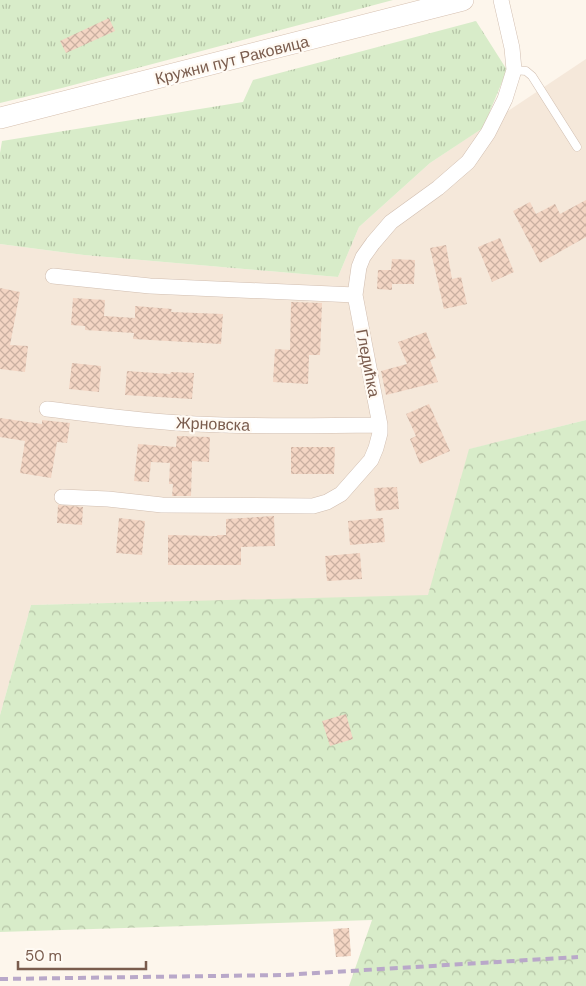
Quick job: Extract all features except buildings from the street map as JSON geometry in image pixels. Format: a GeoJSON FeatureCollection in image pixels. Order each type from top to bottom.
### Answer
{"type":"FeatureCollection","features":[{"type":"Feature","properties":{"kind":"main road","name":"Кружни пут Раковица"},"geometry":{"type":"LineString","coordinates":[[0,118],[463,0]]}},
{"type":"Feature","properties":{"kind":"street","name":"Гледићка"},"geometry":{"type":"LineString","coordinates":[[62,497],[108,499],[162,505],[294,506],[320,505],[341,494],[370,460],[378,441],[380,424],[355,295],[359,267],[372,242],[391,222],[468,162],[477,152],[498,115],[514,70],[512,48],[500,0]]}},
{"type":"Feature","properties":{"kind":"street"},"geometry":{"type":"LineString","coordinates":[[53,276],[150,286],[355,295]]}},
{"type":"Feature","properties":{"kind":"street","name":"Жрновска"},"geometry":{"type":"LineString","coordinates":[[47,409],[134,420],[197,424],[330,426],[380,424]]}},
{"type":"Feature","properties":{"kind":"lane"},"geometry":{"type":"LineString","coordinates":[[514,70],[526,71],[532,76],[577,147]]}},
{"type":"Feature","properties":{"kind":"shaded area"},"geometry":{"type":"Polygon","coordinates":[[[586,59],[586,420],[470,449],[429,596],[31,605],[0,715],[0,244],[84,255],[338,277],[359,227],[430,163],[586,59]]]}},
{"type":"Feature","properties":{"kind":"green space"},"geometry":{"type":"Polygon","coordinates":[[[0,0],[393,0],[0,103],[0,0]]]}},
{"type":"Feature","properties":{"kind":"green space"},"geometry":{"type":"Polygon","coordinates":[[[476,21],[507,70],[483,128],[430,163],[359,227],[338,277],[84,255],[0,244],[0,153],[2,141],[243,102],[253,80],[476,21]]]}},
{"type":"Feature","properties":{"kind":"green space"},"geometry":{"type":"Polygon","coordinates":[[[586,420],[586,986],[349,986],[372,920],[0,932],[0,715],[31,605],[428,595],[469,449],[586,420]]]}},
{"type":"Feature","properties":{"kind":"railway"},"geometry":{"type":"LineString","coordinates":[[0,979],[284,975],[578,957]]}}]}
